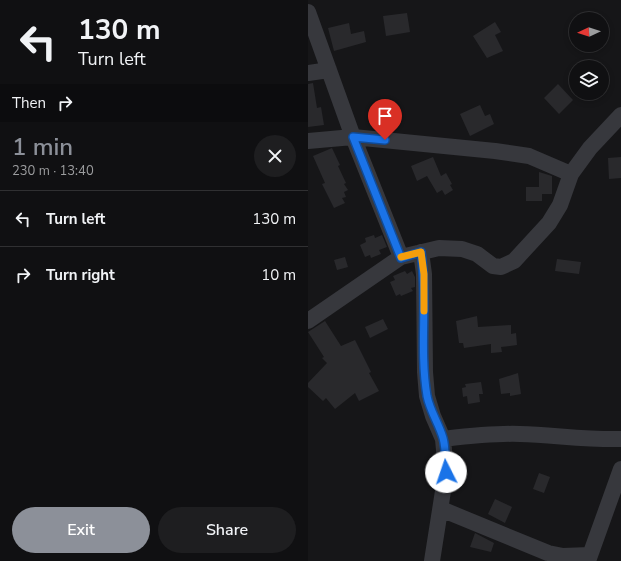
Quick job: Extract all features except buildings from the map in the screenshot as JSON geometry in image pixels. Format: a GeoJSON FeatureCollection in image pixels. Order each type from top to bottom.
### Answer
{"type":"FeatureCollection","features":[{"type":"Feature","properties":{"kind":"street"},"geometry":{"type":"LineString","coordinates":[[308,12],[353,137],[401,258]]}},
{"type":"Feature","properties":{"kind":"street"},"geometry":{"type":"LineString","coordinates":[[308,73],[329,70]]}},
{"type":"Feature","properties":{"kind":"street"},"geometry":{"type":"LineString","coordinates":[[308,321],[345,294],[401,258],[421,252],[440,248],[462,249],[477,254],[493,266],[501,267],[514,261],[549,223],[560,205],[571,174],[590,148],[621,115]]}},
{"type":"Feature","properties":{"kind":"street"},"geometry":{"type":"LineString","coordinates":[[308,141],[353,137],[509,153],[529,156],[571,174]]}},
{"type":"Feature","properties":{"kind":"street"},"geometry":{"type":"LineString","coordinates":[[421,252],[424,274],[425,364],[427,396],[433,416],[443,439],[446,472],[432,561]]}},
{"type":"Feature","properties":{"kind":"street"},"geometry":{"type":"LineString","coordinates":[[443,439],[480,434],[520,434],[582,439],[621,439]]}},
{"type":"Feature","properties":{"kind":"street"},"geometry":{"type":"LineString","coordinates":[[441,509],[548,554],[589,558],[621,469]]}},
{"type":"Feature","properties":{"kind":"slow traffic"},"geometry":{"type":"LineString","coordinates":[[401,257],[421,252],[424,274],[424,311]]}},
{"type":"Feature","properties":{"kind":"route"},"geometry":{"type":"LineString","coordinates":[[385,140],[353,137],[401,258],[421,252],[424,274],[425,372],[427,396],[433,416],[443,439],[446,472]]}}]}
